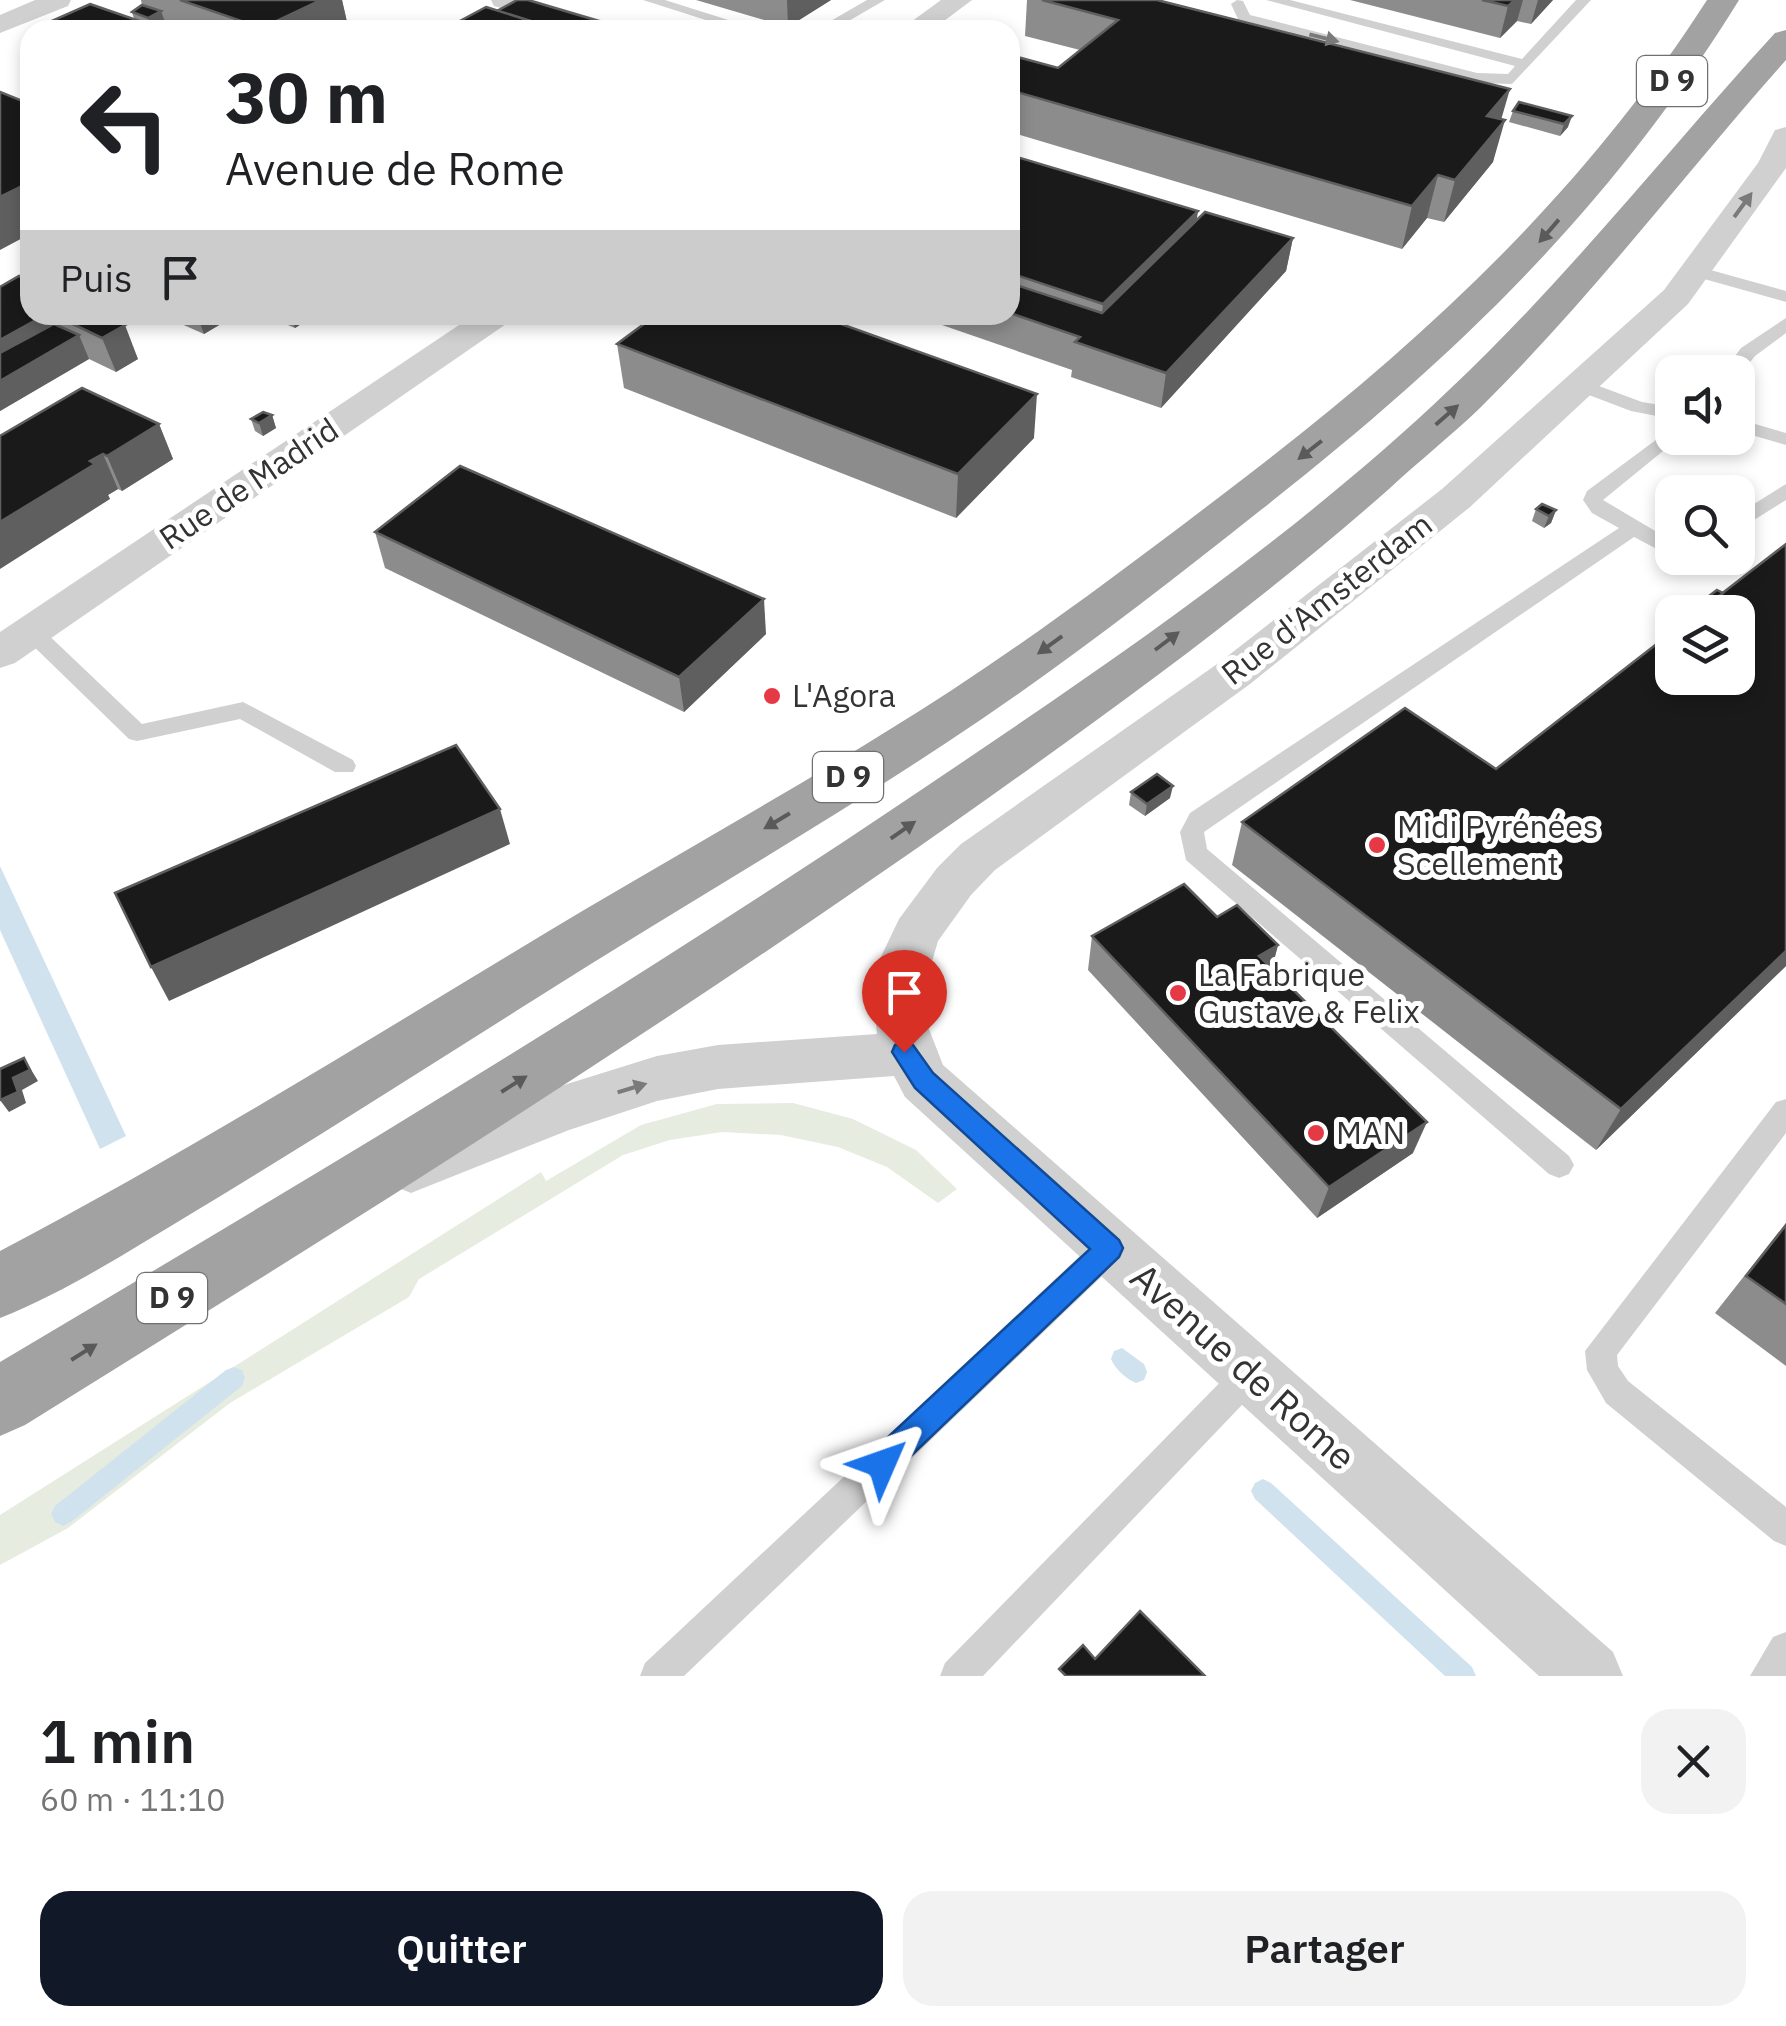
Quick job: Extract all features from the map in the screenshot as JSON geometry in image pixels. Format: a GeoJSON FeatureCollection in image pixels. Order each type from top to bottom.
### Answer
{"type":"FeatureCollection","features":[{"type":"Feature","properties":{"kind":"highway"},"geometry":{"type":"LineString","coordinates":[[1612,156],[1688,0]]}},
{"type":"Feature","properties":{"kind":"highway","name":"D 9"},"geometry":{"type":"LineString","coordinates":[[0,1286],[81,1244],[270,1132],[972,701],[1200,535],[1387,389],[1542,240],[1686,64],[1723,0]]}},
{"type":"Feature","properties":{"kind":"highway","name":"D 9"},"geometry":{"type":"LineString","coordinates":[[0,1400],[342,1193],[762,928],[1057,724],[1302,540],[1464,400],[1604,256],[1778,28]]}},
{"type":"Feature","properties":{"kind":"street"},"geometry":{"type":"LineString","coordinates":[[0,25],[58,0]]}},
{"type":"Feature","properties":{"kind":"street"},"geometry":{"type":"LineString","coordinates":[[504,0],[571,20]]}},
{"type":"Feature","properties":{"kind":"street"},"geometry":{"type":"LineString","coordinates":[[929,20],[960,0]]}},
{"type":"Feature","properties":{"kind":"street","name":"Rue d'Amsterdam"},"geometry":{"type":"LineString","coordinates":[[904,1052],[894,1015],[898,982],[916,935],[948,885],[978,856],[1265,650],[1456,498],[1676,297],[1772,164],[1786,136]]}},
{"type":"Feature","properties":{"kind":"street","name":"Rue de Madrid"},"geometry":{"type":"LineString","coordinates":[[16,643],[483,325]]}},
{"type":"Feature","properties":{"kind":"street"},"geometry":{"type":"LineString","coordinates":[[342,1193],[603,1096],[690,1071],[752,1063],[858,1061],[904,1052]]}},
{"type":"Feature","properties":{"kind":"street","name":"Avenue de Rome"},"geometry":{"type":"LineString","coordinates":[[904,1052],[924,1081],[1589,1676]]}},
{"type":"Feature","properties":{"kind":"lane"},"geometry":{"type":"LineString","coordinates":[[650,0],[719,20]]}},
{"type":"Feature","properties":{"kind":"lane"},"geometry":{"type":"LineString","coordinates":[[841,20],[878,0]]}},
{"type":"Feature","properties":{"kind":"lane"},"geometry":{"type":"LineString","coordinates":[[1220,0],[1238,4],[1257,0]]}},
{"type":"Feature","properties":{"kind":"lane"},"geometry":{"type":"LineString","coordinates":[[1273,0],[1525,64]]}},
{"type":"Feature","properties":{"kind":"lane"},"geometry":{"type":"LineString","coordinates":[[1238,4],[1244,18],[1477,78],[1512,80],[1584,0]]}},
{"type":"Feature","properties":{"kind":"lane"},"geometry":{"type":"LineString","coordinates":[[1696,270],[1786,297]]}},
{"type":"Feature","properties":{"kind":"lane"},"geometry":{"type":"LineString","coordinates":[[1746,355],[1786,324]]}},
{"type":"Feature","properties":{"kind":"lane"},"geometry":{"type":"LineString","coordinates":[[1580,385],[1655,410]]}},
{"type":"Feature","properties":{"kind":"lane"},"geometry":{"type":"LineString","coordinates":[[1755,431],[1786,439]]}},
{"type":"Feature","properties":{"kind":"lane"},"geometry":{"type":"LineString","coordinates":[[1655,447],[1597,491],[1593,500],[1598,508],[1655,540]]}},
{"type":"Feature","properties":{"kind":"lane"},"geometry":{"type":"LineString","coordinates":[[1755,512],[1786,490]]}},
{"type":"Feature","properties":{"kind":"lane"},"geometry":{"type":"LineString","coordinates":[[1559,1166],[1195,853],[1192,832],[1199,820],[1634,528]]}},
{"type":"Feature","properties":{"kind":"lane"},"geometry":{"type":"LineString","coordinates":[[16,643],[137,733],[243,710],[344,766]]}},
{"type":"Feature","properties":{"kind":"lane"},"geometry":{"type":"LineString","coordinates":[[1786,1111],[1601,1351],[1603,1370],[1617,1392],[1786,1529]]}},
{"type":"Feature","properties":{"kind":"lane"},"geometry":{"type":"LineString","coordinates":[[658,1676],[1110,1248]]}},
{"type":"Feature","properties":{"kind":"lane"},"geometry":{"type":"LineString","coordinates":[[958,1676],[1250,1374]]}},
{"type":"Feature","properties":{"kind":"lane"},"geometry":{"type":"LineString","coordinates":[[1768,1676],[1786,1650]]}},
{"type":"Feature","properties":{"kind":"shaded area"},"geometry":{"type":"Polygon","coordinates":[[[793,1103],[853,1119],[916,1150],[957,1189],[938,1203],[887,1167],[838,1147],[781,1135],[722,1132],[670,1140],[623,1155],[419,1279],[409,1297],[230,1403],[68,1528],[0,1565],[0,1515],[541,1172],[546,1181],[641,1125],[717,1104],[793,1103]]]}},
{"type":"Feature","properties":{"kind":"water"},"geometry":{"type":"Polygon","coordinates":[[[0,866],[126,1136],[100,1149],[0,930],[0,866]]]}},
{"type":"Feature","properties":{"kind":"building"},"geometry":{"type":"Polygon","coordinates":[[[180,0],[321,0],[279,20],[239,20],[180,0]]]}},
{"type":"Feature","properties":{"kind":"building"},"geometry":{"type":"Polygon","coordinates":[[[517,0],[528,0],[595,20],[526,20],[497,11],[517,0]]]}},
{"type":"Feature","properties":{"kind":"building"},"geometry":{"type":"Polygon","coordinates":[[[1042,0],[1157,0],[1510,89],[1487,116],[1505,120],[1455,180],[1438,175],[1412,206],[1020,93],[1020,58],[1058,68],[1118,20],[1042,0]]]}},
{"type":"Feature","properties":{"kind":"building"},"geometry":{"type":"Polygon","coordinates":[[[1482,0],[1515,0],[1508,6],[1482,0]]]}},
{"type":"Feature","properties":{"kind":"building"},"geometry":{"type":"Polygon","coordinates":[[[90,4],[136,20],[54,20],[90,4]]]}},
{"type":"Feature","properties":{"kind":"building"},"geometry":{"type":"Polygon","coordinates":[[[142,5],[161,11],[148,18],[132,12],[142,5]]]}},
{"type":"Feature","properties":{"kind":"building"},"geometry":{"type":"Polygon","coordinates":[[[486,7],[527,20],[462,20],[486,7]]]}},
{"type":"Feature","properties":{"kind":"building"},"geometry":{"type":"Polygon","coordinates":[[[0,92],[20,100],[20,187],[0,197],[0,92]]]}},
{"type":"Feature","properties":{"kind":"building"},"geometry":{"type":"Polygon","coordinates":[[[1519,102],[1572,116],[1564,124],[1513,111],[1519,102]]]}},
{"type":"Feature","properties":{"kind":"building"},"geometry":{"type":"Polygon","coordinates":[[[1020,158],[1198,211],[1103,304],[1020,276],[1020,158]]]}},
{"type":"Feature","properties":{"kind":"building"},"geometry":{"type":"Polygon","coordinates":[[[1205,212],[1293,238],[1166,373],[1075,342],[1080,337],[1020,316],[1020,286],[1102,313],[1205,212]]]}},
{"type":"Feature","properties":{"kind":"building"},"geometry":{"type":"Polygon","coordinates":[[[20,276],[20,325],[27,325],[0,340],[0,287],[20,276]]]}},
{"type":"Feature","properties":{"kind":"building"},"geometry":{"type":"Polygon","coordinates":[[[52,325],[79,335],[0,381],[0,353],[52,325]]]}},
{"type":"Feature","properties":{"kind":"building"},"geometry":{"type":"Polygon","coordinates":[[[75,325],[125,325],[102,338],[75,325]]]}},
{"type":"Feature","properties":{"kind":"building"},"geometry":{"type":"Polygon","coordinates":[[[643,325],[844,325],[1037,394],[958,474],[617,344],[643,325]]]}},
{"type":"Feature","properties":{"kind":"building"},"geometry":{"type":"Polygon","coordinates":[[[82,388],[159,424],[107,456],[103,454],[90,461],[95,464],[0,522],[0,436],[82,388]]]}},
{"type":"Feature","properties":{"kind":"building"},"geometry":{"type":"Polygon","coordinates":[[[263,412],[272,415],[259,423],[251,419],[263,412]]]}},
{"type":"Feature","properties":{"kind":"building"},"geometry":{"type":"Polygon","coordinates":[[[460,466],[764,599],[679,677],[375,532],[460,466]]]}},
{"type":"Feature","properties":{"kind":"building"},"geometry":{"type":"Polygon","coordinates":[[[1542,504],[1556,510],[1549,516],[1536,509],[1542,504]]]}},
{"type":"Feature","properties":{"kind":"building"},"geometry":{"type":"Polygon","coordinates":[[[1786,544],[1786,951],[1621,1109],[1242,822],[1405,708],[1496,769],[1655,645],[1655,695],[1755,695],[1755,595],[1720,595],[1746,575],[1755,575],[1755,568],[1786,544]]]}},
{"type":"Feature","properties":{"kind":"building"},"geometry":{"type":"Polygon","coordinates":[[[456,745],[500,809],[151,967],[115,893],[456,745]]]}},
{"type":"Feature","properties":{"kind":"building"},"geometry":{"type":"Polygon","coordinates":[[[1157,774],[1173,786],[1147,804],[1131,792],[1157,774]]]}},
{"type":"Feature","properties":{"kind":"building"},"geometry":{"type":"Polygon","coordinates":[[[1184,884],[1217,917],[1237,905],[1278,945],[1259,956],[1427,1122],[1329,1187],[1092,936],[1184,884]]]}},
{"type":"Feature","properties":{"kind":"building"},"geometry":{"type":"Polygon","coordinates":[[[24,1058],[30,1070],[13,1078],[18,1092],[0,1100],[0,1069],[24,1058]]]}},
{"type":"Feature","properties":{"kind":"building"},"geometry":{"type":"Polygon","coordinates":[[[1786,1225],[1786,1304],[1746,1276],[1786,1225]]]}},
{"type":"Feature","properties":{"kind":"building"},"geometry":{"type":"Polygon","coordinates":[[[1140,1611],[1205,1676],[1066,1676],[1059,1669],[1083,1645],[1095,1659],[1140,1611]]]}},
{"type":"Feature","properties":{"kind":"waterway"},"geometry":{"type":"LineString","coordinates":[[1122,1359],[1136,1372]]}},
{"type":"Feature","properties":{"kind":"waterway"},"geometry":{"type":"LineString","coordinates":[[63,1514],[234,1378]]}},
{"type":"Feature","properties":{"kind":"waterway"},"geometry":{"type":"LineString","coordinates":[[1263,1491],[1463,1676]]}},
{"type":"Feature","properties":{"kind":"place","name":"L'Agora"},"geometry":{"type":"Point","coordinates":[772,696]}},
{"type":"Feature","properties":{"kind":"place","name":"Midi Pyrénées Scellement"},"geometry":{"type":"Point","coordinates":[1377,845]}},
{"type":"Feature","properties":{"kind":"place","name":"La Fabrique Gustave & Felix"},"geometry":{"type":"Point","coordinates":[1178,993]}},
{"type":"Feature","properties":{"kind":"place","name":"MAN"},"geometry":{"type":"Point","coordinates":[1316,1133]}},
{"type":"Feature","properties":{"kind":"route"},"geometry":{"type":"LineString","coordinates":[[882,1464],[1110,1248],[924,1081],[904,1052]]}}]}
